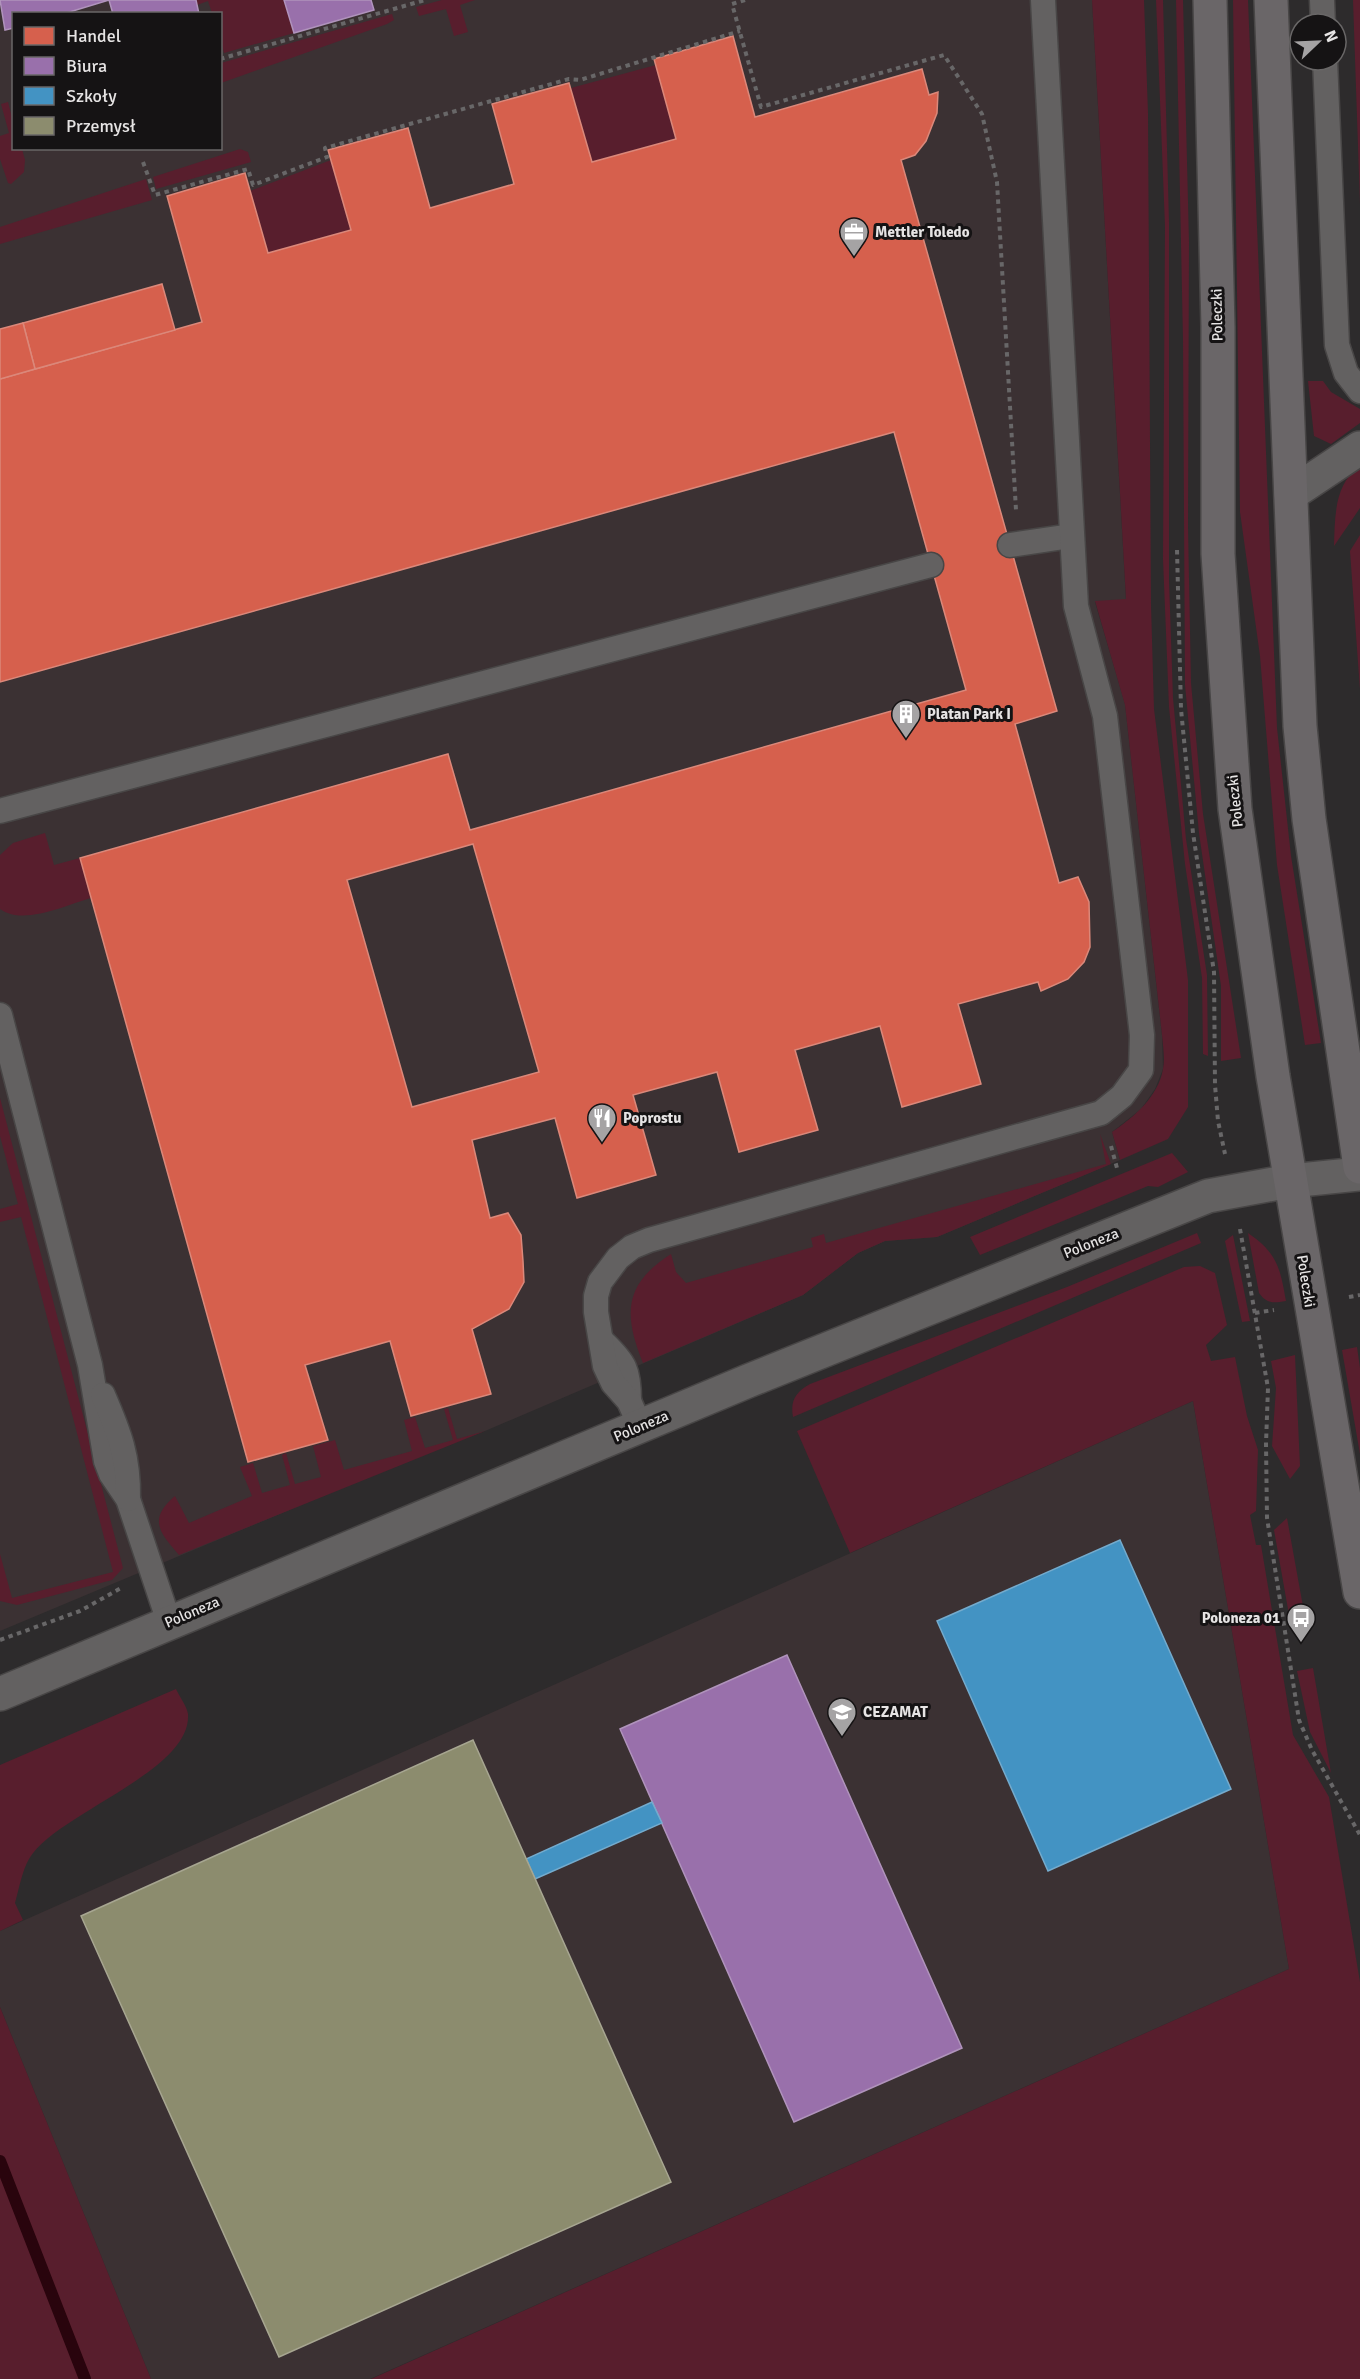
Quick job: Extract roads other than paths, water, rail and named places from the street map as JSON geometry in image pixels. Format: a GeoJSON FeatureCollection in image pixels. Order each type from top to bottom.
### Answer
{"type":"FeatureCollection","features":[{"type":"Feature","properties":{"kind":"main road","name":"Poleczki"},"geometry":{"type":"LineString","coordinates":[[1210,0],[1218,327],[1218,554],[1235,809],[1290,1181],[1360,1592]]}},
{"type":"Feature","properties":{"kind":"main road"},"geometry":{"type":"LineString","coordinates":[[1271,0],[1300,726],[1309,819],[1360,1167]]}},
{"type":"Feature","properties":{"kind":"street"},"geometry":{"type":"LineString","coordinates":[[1291,494],[1360,448]]}},
{"type":"Feature","properties":{"kind":"street","name":"Poloneza"},"geometry":{"type":"LineString","coordinates":[[0,1694],[169,1622],[634,1414],[1208,1196],[1290,1181],[1360,1174]]}},
{"type":"Feature","properties":{"kind":"lane"},"geometry":{"type":"LineString","coordinates":[[634,1414],[629,1376],[622,1360],[603,1342],[596,1312],[600,1282],[618,1258],[632,1247],[649,1240],[1101,1113],[1122,1096],[1141,1070],[1142,1035],[1105,716],[1076,606],[1043,0]]}},
{"type":"Feature","properties":{"kind":"lane"},"geometry":{"type":"LineString","coordinates":[[1326,72],[1337,345],[1346,373],[1360,391]]}},
{"type":"Feature","properties":{"kind":"lane"},"geometry":{"type":"LineString","coordinates":[[1020,543],[1071,537]]}},
{"type":"Feature","properties":{"kind":"lane"},"geometry":{"type":"LineString","coordinates":[[0,811],[931,565]]}},
{"type":"Feature","properties":{"kind":"lane"},"geometry":{"type":"LineString","coordinates":[[0,1015],[90,1365],[121,1439],[128,1469],[128,1499],[169,1622]]}},
{"type":"Feature","properties":{"kind":"waterway"},"geometry":{"type":"LineString","coordinates":[[0,2161],[85,2379]]}},
{"type":"Feature","properties":{"kind":"place","name":"Mettler Toledo"},"geometry":{"type":"Point","coordinates":[854,258]}},
{"type":"Feature","properties":{"kind":"place","name":"Platan Park I"},"geometry":{"type":"Point","coordinates":[906,740]}},
{"type":"Feature","properties":{"kind":"place","name":"Poprostu"},"geometry":{"type":"Point","coordinates":[602,1144]}},
{"type":"Feature","properties":{"kind":"place","name":"Poloneza 01"},"geometry":{"type":"Point","coordinates":[1301,1644]}},
{"type":"Feature","properties":{"kind":"place","name":"CEZAMAT"},"geometry":{"type":"Point","coordinates":[842,1738]}}]}
